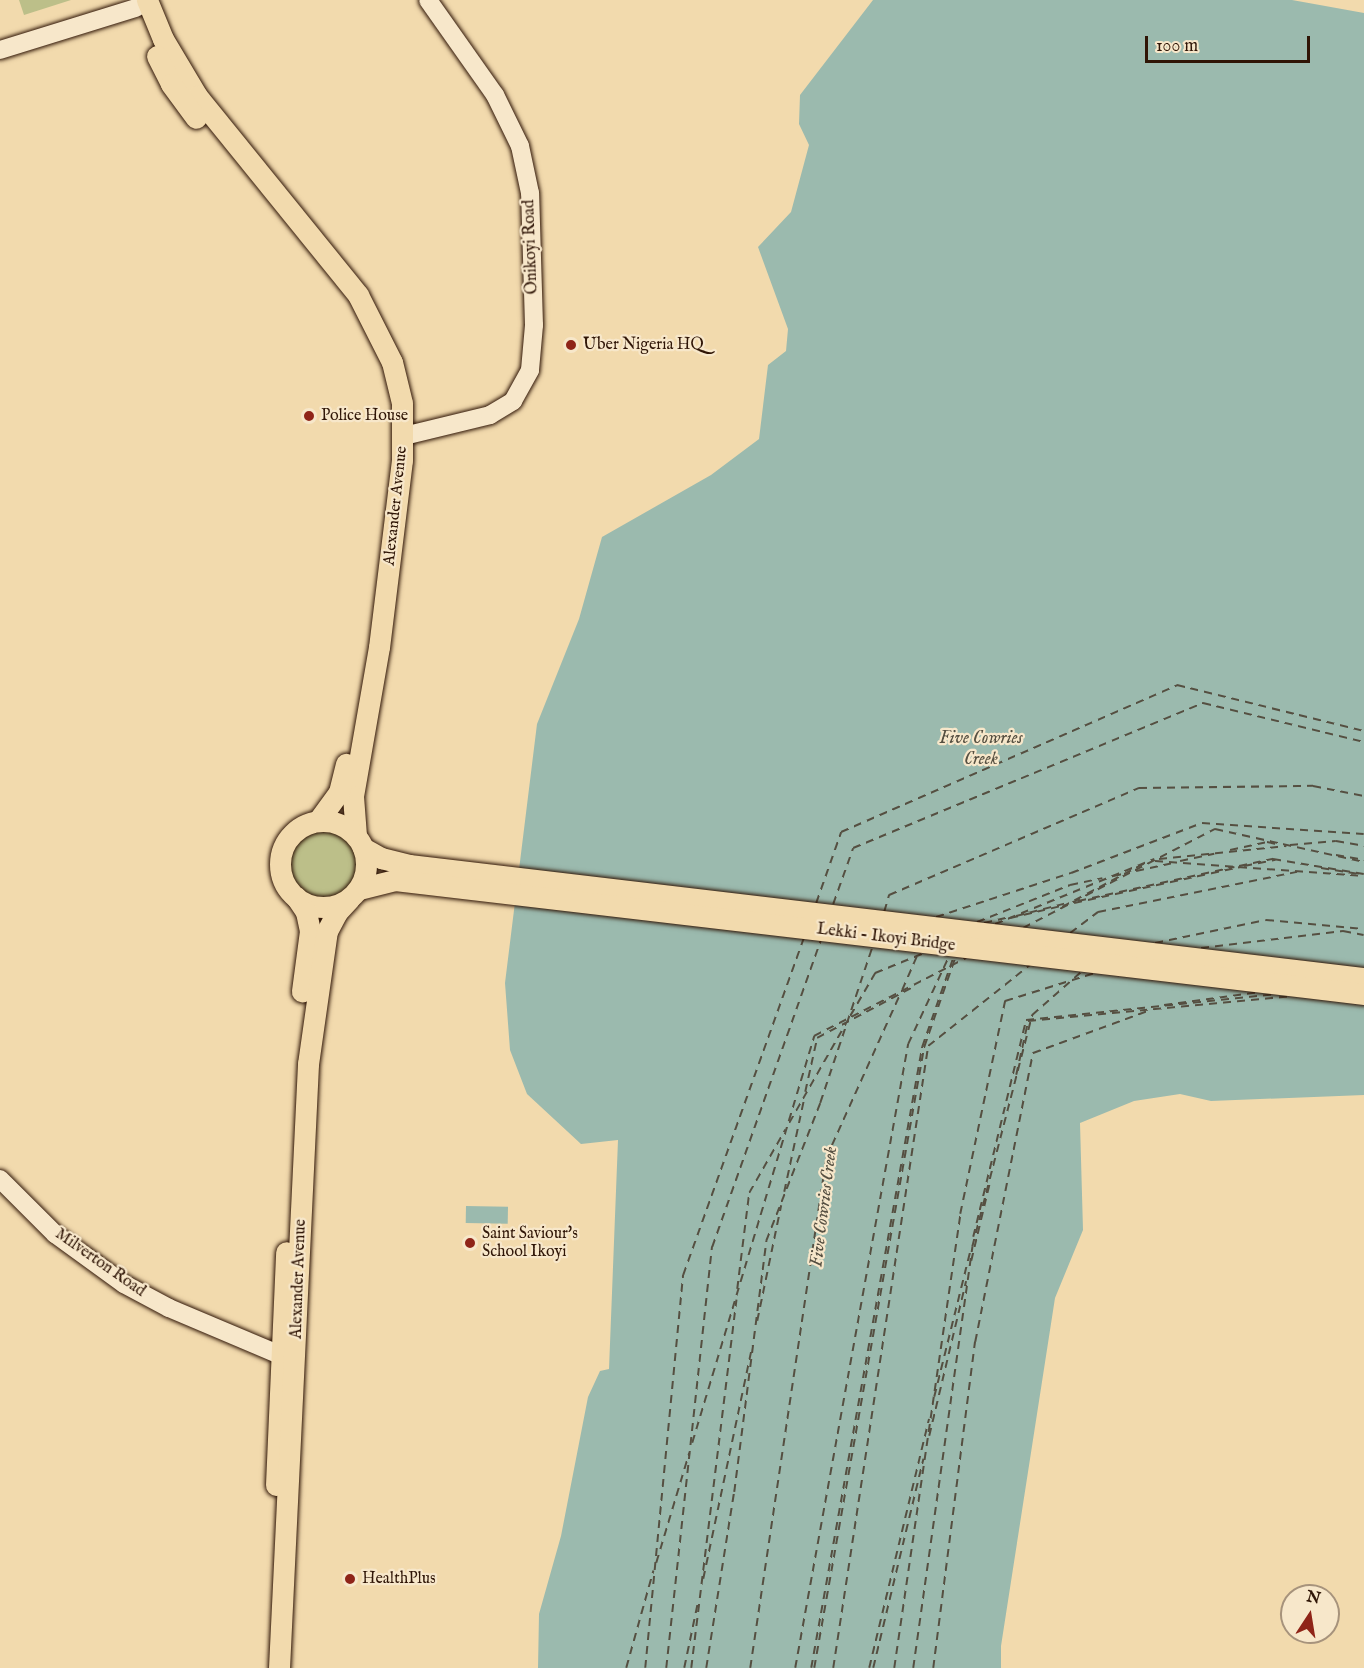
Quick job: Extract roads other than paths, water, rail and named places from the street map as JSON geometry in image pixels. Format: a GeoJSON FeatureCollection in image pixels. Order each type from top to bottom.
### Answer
{"type":"FeatureCollection","features":[{"type":"Feature","properties":{"kind":"main road","name":"Alexander Avenue"},"geometry":{"type":"LineString","coordinates":[[139,3],[197,96],[369,312],[392,362],[402,403],[404,436],[379,647],[353,796],[360,842]]}},
{"type":"Feature","properties":{"kind":"main road","name":"Alexander Avenue"},"geometry":{"type":"LineString","coordinates":[[139,3],[164,69],[185,104],[358,319],[382,374],[388,402],[389,470],[355,723],[339,792],[318,821]]}},
{"type":"Feature","properties":{"kind":"main road"},"geometry":{"type":"LineString","coordinates":[[318,821],[339,824],[381,858],[408,874],[354,894],[334,906],[318,906],[296,897],[282,876],[282,852],[295,831],[318,821]]}},
{"type":"Feature","properties":{"kind":"main road"},"geometry":{"type":"LineString","coordinates":[[354,894],[366,869],[360,842]]}},
{"type":"Feature","properties":{"kind":"main road","name":"Lekki - Ikoyi Bridge"},"geometry":{"type":"LineString","coordinates":[[408,874],[1364,978]]}},
{"type":"Feature","properties":{"kind":"main road","name":"Lekki - Ikoyi Bridge"},"geometry":{"type":"LineString","coordinates":[[408,874],[1364,994]]}},
{"type":"Feature","properties":{"kind":"main road","name":"Alexander Avenue"},"geometry":{"type":"LineString","coordinates":[[279,1668],[283,1497],[309,1054],[327,931],[337,912],[354,894]]}},
{"type":"Feature","properties":{"kind":"main road","name":"Alexander Avenue"},"geometry":{"type":"LineString","coordinates":[[264,1668],[283,1497],[280,1355],[296,1041],[310,931],[306,912],[296,897]]}},
{"type":"Feature","properties":{"kind":"street","name":"Onikoyi Road"},"geometry":{"type":"LineString","coordinates":[[404,436],[490,415],[513,401],[530,370],[534,325],[530,193],[520,146],[495,95],[428,0]]}},
{"type":"Feature","properties":{"kind":"street"},"geometry":{"type":"LineString","coordinates":[[0,50],[139,3]]}},
{"type":"Feature","properties":{"kind":"street","name":"Milverton Road"},"geometry":{"type":"LineString","coordinates":[[0,1179],[55,1234],[124,1284],[168,1308],[280,1355]]}},
{"type":"Feature","properties":{"kind":"water","name":"Five Cowries Creek"},"geometry":{"type":"Polygon","coordinates":[[[873,0],[1292,0],[1364,13],[1364,1095],[1211,1101],[1180,1094],[1134,1101],[1080,1123],[1083,1230],[1055,1298],[1001,1646],[1001,1668],[538,1668],[539,1614],[561,1536],[588,1397],[600,1371],[609,1369],[618,1140],[581,1144],[527,1094],[510,1050],[505,983],[537,724],[579,619],[602,537],[711,475],[759,439],[768,365],[786,351],[788,329],[758,247],[791,212],[809,145],[799,124],[800,95],[873,0]]]}},
{"type":"Feature","properties":{"kind":"water"},"geometry":{"type":"Polygon","coordinates":[[[466,1206],[508,1207],[508,1224],[466,1223],[466,1206]]]}},
{"type":"Feature","properties":{"kind":"place","name":"Uber Nigeria HQ"},"geometry":{"type":"Point","coordinates":[571,345]}},
{"type":"Feature","properties":{"kind":"place","name":"Police House"},"geometry":{"type":"Point","coordinates":[309,416]}},
{"type":"Feature","properties":{"kind":"place","name":"Saint Saviour's School Ikoyi"},"geometry":{"type":"Point","coordinates":[470,1243]}},
{"type":"Feature","properties":{"kind":"place","name":"HealthPlus"},"geometry":{"type":"Point","coordinates":[350,1579]}}]}
